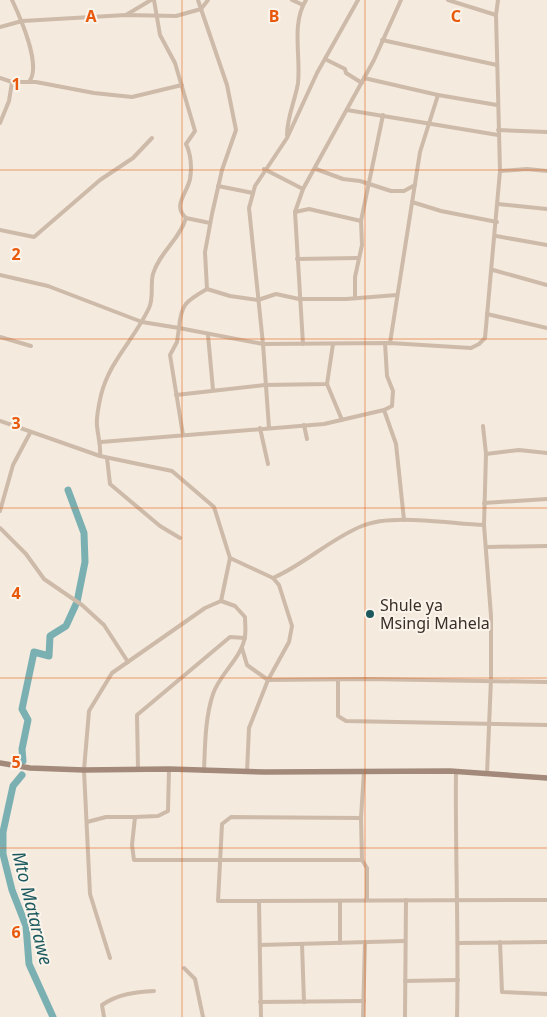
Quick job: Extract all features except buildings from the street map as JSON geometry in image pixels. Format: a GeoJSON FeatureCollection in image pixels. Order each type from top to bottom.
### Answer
{"type":"FeatureCollection","features":[{"type":"Feature","properties":{"kind":"main road"},"geometry":{"type":"LineString","coordinates":[[0,763],[30,768],[84,770],[138,768],[247,772],[456,771],[547,778]]}},
{"type":"Feature","properties":{"kind":"street"},"geometry":{"type":"LineString","coordinates":[[12,0],[22,21],[32,63],[32,78],[29,82]]}},
{"type":"Feature","properties":{"kind":"street"},"geometry":{"type":"LineString","coordinates":[[126,15],[153,0],[160,35],[175,62],[195,131],[186,144],[190,152],[190,180],[180,202],[182,214],[186,218],[210,223]]}},
{"type":"Feature","properties":{"kind":"street"},"geometry":{"type":"LineString","coordinates":[[198,0],[226,85],[236,130],[218,186],[210,223],[205,252],[207,289]]}},
{"type":"Feature","properties":{"kind":"street"},"geometry":{"type":"LineString","coordinates":[[0,28],[22,21],[126,15],[156,18],[176,16],[201,9],[208,0]]}},
{"type":"Feature","properties":{"kind":"street"},"geometry":{"type":"LineString","coordinates":[[292,0],[303,5]]}},
{"type":"Feature","properties":{"kind":"street"},"geometry":{"type":"LineString","coordinates":[[287,138],[288,118],[298,82],[299,12],[306,0]]}},
{"type":"Feature","properties":{"kind":"street"},"geometry":{"type":"LineString","coordinates":[[269,428],[263,344],[249,208],[253,193],[264,170],[287,138],[302,102],[358,0]]}},
{"type":"Feature","properties":{"kind":"street"},"geometry":{"type":"LineString","coordinates":[[303,344],[296,259],[295,212],[303,189],[363,80],[401,0]]}},
{"type":"Feature","properties":{"kind":"street"},"geometry":{"type":"LineString","coordinates":[[448,0],[496,16]]}},
{"type":"Feature","properties":{"kind":"street"},"geometry":{"type":"LineString","coordinates":[[0,275],[48,286],[142,322],[263,344],[387,343],[471,348],[479,344],[485,338],[493,270],[500,171],[496,65],[496,16],[498,0]]}},
{"type":"Feature","properties":{"kind":"street"},"geometry":{"type":"LineString","coordinates":[[382,40],[496,65]]}},
{"type":"Feature","properties":{"kind":"street"},"geometry":{"type":"LineString","coordinates":[[325,59],[363,80],[497,105]]}},
{"type":"Feature","properties":{"kind":"street"},"geometry":{"type":"LineString","coordinates":[[0,78],[12,82],[29,82],[132,98],[182,85]]}},
{"type":"Feature","properties":{"kind":"street"},"geometry":{"type":"LineString","coordinates":[[0,123],[9,101],[12,82]]}},
{"type":"Feature","properties":{"kind":"street"},"geometry":{"type":"LineString","coordinates":[[101,442],[304,425],[342,420],[384,410],[392,406],[393,391],[387,376],[387,343],[397,294],[420,152],[431,123],[438,95]]}},
{"type":"Feature","properties":{"kind":"street"},"geometry":{"type":"LineString","coordinates":[[347,110],[498,135]]}},
{"type":"Feature","properties":{"kind":"street"},"geometry":{"type":"LineString","coordinates":[[355,298],[357,258],[362,245],[361,221],[383,115]]}},
{"type":"Feature","properties":{"kind":"street"},"geometry":{"type":"LineString","coordinates":[[498,130],[547,132]]}},
{"type":"Feature","properties":{"kind":"street"},"geometry":{"type":"LineString","coordinates":[[0,230],[34,237],[100,180],[133,158],[152,138]]}},
{"type":"Feature","properties":{"kind":"street"},"geometry":{"type":"LineString","coordinates":[[316,168],[368,185],[398,192],[415,185]]}},
{"type":"Feature","properties":{"kind":"street"},"geometry":{"type":"LineString","coordinates":[[500,171],[527,169],[547,171]]}},
{"type":"Feature","properties":{"kind":"street"},"geometry":{"type":"LineString","coordinates":[[264,170],[303,189]]}},
{"type":"Feature","properties":{"kind":"street"},"geometry":{"type":"LineString","coordinates":[[218,186],[253,193]]}},
{"type":"Feature","properties":{"kind":"street"},"geometry":{"type":"LineString","coordinates":[[412,202],[440,212],[497,222]]}},
{"type":"Feature","properties":{"kind":"street"},"geometry":{"type":"LineString","coordinates":[[498,204],[547,209]]}},
{"type":"Feature","properties":{"kind":"street"},"geometry":{"type":"LineString","coordinates":[[295,212],[309,209],[361,221]]}},
{"type":"Feature","properties":{"kind":"street"},"geometry":{"type":"LineString","coordinates":[[100,456],[101,442],[97,424],[101,396],[109,370],[142,322],[150,306],[153,274],[166,250],[184,228],[186,218]]}},
{"type":"Feature","properties":{"kind":"street"},"geometry":{"type":"LineString","coordinates":[[496,236],[547,245]]}},
{"type":"Feature","properties":{"kind":"street"},"geometry":{"type":"LineString","coordinates":[[296,259],[357,258]]}},
{"type":"Feature","properties":{"kind":"street"},"geometry":{"type":"LineString","coordinates":[[493,270],[547,285]]}},
{"type":"Feature","properties":{"kind":"street"},"geometry":{"type":"LineString","coordinates":[[182,435],[170,355],[177,342],[180,315],[186,300],[207,289],[230,296],[258,300],[276,294],[300,299],[355,298],[397,294]]}},
{"type":"Feature","properties":{"kind":"street"},"geometry":{"type":"LineString","coordinates":[[487,314],[547,328]]}},
{"type":"Feature","properties":{"kind":"street"},"geometry":{"type":"LineString","coordinates":[[208,335],[213,390]]}},
{"type":"Feature","properties":{"kind":"street"},"geometry":{"type":"LineString","coordinates":[[0,337],[31,346]]}},
{"type":"Feature","properties":{"kind":"street"},"geometry":{"type":"LineString","coordinates":[[333,344],[327,384],[342,420]]}},
{"type":"Feature","properties":{"kind":"street"},"geometry":{"type":"LineString","coordinates":[[176,395],[265,385],[327,384]]}},
{"type":"Feature","properties":{"kind":"street"},"geometry":{"type":"LineString","coordinates":[[384,410],[396,444],[404,520]]}},
{"type":"Feature","properties":{"kind":"street"},"geometry":{"type":"LineString","coordinates":[[0,422],[107,458],[172,471],[214,507],[230,558],[221,601]]}},
{"type":"Feature","properties":{"kind":"street"},"geometry":{"type":"LineString","coordinates":[[304,425],[308,439]]}},
{"type":"Feature","properties":{"kind":"street"},"geometry":{"type":"LineString","coordinates":[[483,426],[486,454],[484,525],[491,616],[491,679],[487,774]]}},
{"type":"Feature","properties":{"kind":"street"},"geometry":{"type":"LineString","coordinates":[[260,428],[268,464]]}},
{"type":"Feature","properties":{"kind":"street"},"geometry":{"type":"LineString","coordinates":[[0,512],[13,465],[30,433]]}},
{"type":"Feature","properties":{"kind":"street"},"geometry":{"type":"LineString","coordinates":[[486,454],[519,450],[547,453]]}},
{"type":"Feature","properties":{"kind":"street"},"geometry":{"type":"LineString","coordinates":[[107,458],[110,484],[160,526],[180,538]]}},
{"type":"Feature","properties":{"kind":"street"},"geometry":{"type":"LineString","coordinates":[[484,503],[547,499]]}},
{"type":"Feature","properties":{"kind":"street"},"geometry":{"type":"LineString","coordinates":[[273,578],[292,570],[346,534],[364,525],[404,520],[484,525]]}},
{"type":"Feature","properties":{"kind":"street"},"geometry":{"type":"LineString","coordinates":[[0,528],[26,554],[44,579],[82,604],[104,625],[128,662]]}},
{"type":"Feature","properties":{"kind":"street"},"geometry":{"type":"LineString","coordinates":[[487,547],[547,546]]}},
{"type":"Feature","properties":{"kind":"street"},"geometry":{"type":"LineString","coordinates":[[230,558],[273,578],[278,585],[292,626],[289,642],[268,680],[249,728],[247,772]]}},
{"type":"Feature","properties":{"kind":"street"},"geometry":{"type":"LineString","coordinates":[[110,958],[90,894],[84,770],[89,711],[112,673],[205,608],[221,601],[234,606],[245,617],[245,638],[238,654],[221,676],[213,694],[205,747],[204,771]]}},
{"type":"Feature","properties":{"kind":"street"},"geometry":{"type":"LineString","coordinates":[[138,768],[137,715],[230,637],[245,638]]}},
{"type":"Feature","properties":{"kind":"street"},"geometry":{"type":"LineString","coordinates":[[242,646],[242,654],[248,665],[268,680],[491,679],[547,682]]}},
{"type":"Feature","properties":{"kind":"street"},"geometry":{"type":"LineString","coordinates":[[338,680],[338,716],[346,721],[488,722],[547,725]]}},
{"type":"Feature","properties":{"kind":"street"},"geometry":{"type":"LineString","coordinates":[[87,822],[106,817],[158,816],[168,811],[169,769]]}},
{"type":"Feature","properties":{"kind":"street"},"geometry":{"type":"LineString","coordinates":[[364,770],[361,818],[362,860],[367,868],[367,900]]}},
{"type":"Feature","properties":{"kind":"street"},"geometry":{"type":"LineString","coordinates":[[456,771],[455,837],[459,942],[457,1017]]}},
{"type":"Feature","properties":{"kind":"street"},"geometry":{"type":"LineString","coordinates":[[135,817],[132,845],[134,860],[362,860]]}},
{"type":"Feature","properties":{"kind":"street"},"geometry":{"type":"LineString","coordinates":[[361,818],[231,817],[222,824],[218,901],[547,900]]}},
{"type":"Feature","properties":{"kind":"street"},"geometry":{"type":"LineString","coordinates":[[405,1017],[406,900]]}},
{"type":"Feature","properties":{"kind":"street"},"geometry":{"type":"LineString","coordinates":[[340,901],[340,943]]}},
{"type":"Feature","properties":{"kind":"street"},"geometry":{"type":"LineString","coordinates":[[259,902],[261,1017]]}},
{"type":"Feature","properties":{"kind":"street"},"geometry":{"type":"LineString","coordinates":[[260,945],[405,941]]}},
{"type":"Feature","properties":{"kind":"street"},"geometry":{"type":"LineString","coordinates":[[363,1017],[365,942]]}},
{"type":"Feature","properties":{"kind":"street"},"geometry":{"type":"LineString","coordinates":[[459,942],[547,942]]}},
{"type":"Feature","properties":{"kind":"street"},"geometry":{"type":"LineString","coordinates":[[500,942],[502,992],[547,994]]}},
{"type":"Feature","properties":{"kind":"street"},"geometry":{"type":"LineString","coordinates":[[302,944],[304,1002]]}},
{"type":"Feature","properties":{"kind":"street"},"geometry":{"type":"LineString","coordinates":[[184,968],[195,979],[203,1017]]}},
{"type":"Feature","properties":{"kind":"street"},"geometry":{"type":"LineString","coordinates":[[405,981],[458,980]]}},
{"type":"Feature","properties":{"kind":"street"},"geometry":{"type":"LineString","coordinates":[[104,1017],[102,1005],[110,999],[130,993],[154,991]]}},
{"type":"Feature","properties":{"kind":"street"},"geometry":{"type":"LineString","coordinates":[[260,1002],[364,1001]]}},
{"type":"Feature","properties":{"kind":"waterway","name":"Mto Matarawe"},"geometry":{"type":"LineString","coordinates":[[23,761],[22,749],[28,720],[22,709],[34,652],[49,656],[50,636],[66,626],[77,602],[85,562],[84,533],[68,490]]}},
{"type":"Feature","properties":{"kind":"waterway","name":"Mto Matarawe"},"geometry":{"type":"LineString","coordinates":[[22,775],[13,786],[3,832],[3,854],[12,890],[26,926],[29,964],[53,1017]]}},
{"type":"Feature","properties":{"kind":"place","name":"Shule ya Msingi Mahela"},"geometry":{"type":"Point","coordinates":[370,614]}}]}
